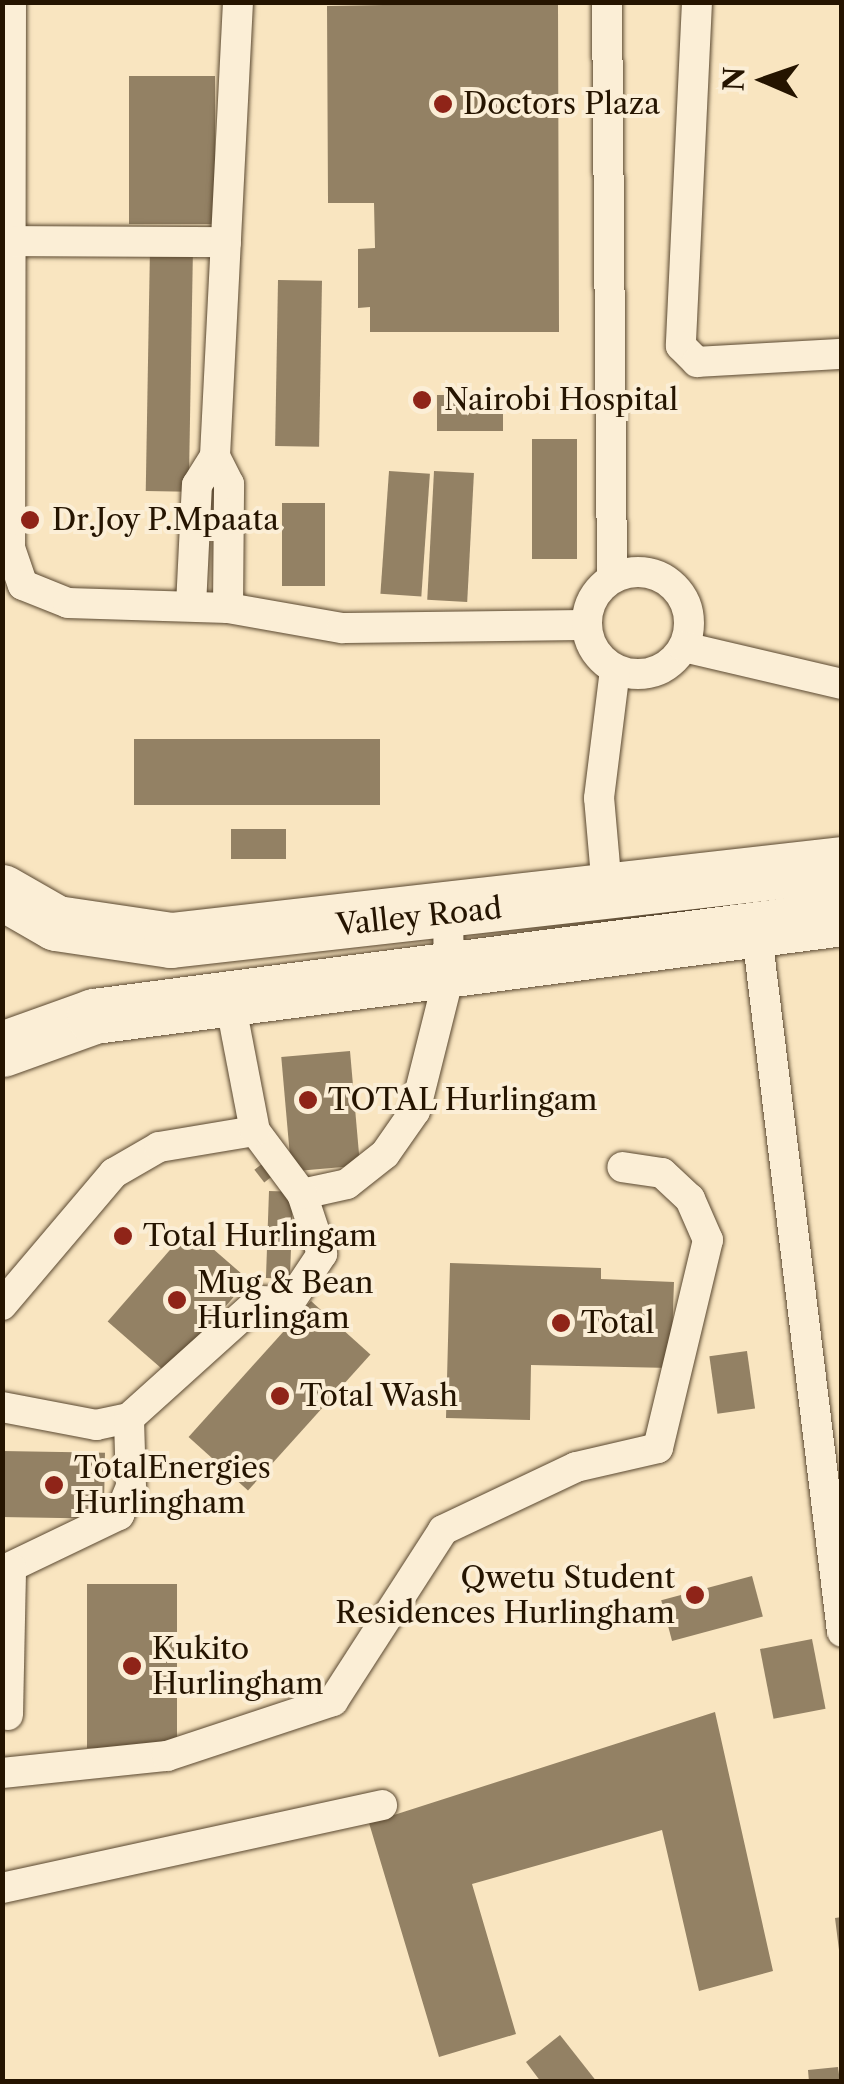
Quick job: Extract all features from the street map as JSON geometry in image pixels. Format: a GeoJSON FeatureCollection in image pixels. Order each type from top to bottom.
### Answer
{"type":"FeatureCollection","features":[{"type":"Feature","properties":{"kind":"main road","name":"Valley Road"},"geometry":{"type":"LineString","coordinates":[[2,1048],[94,1016],[230,996],[448,976],[748,875],[842,864]]}},
{"type":"Feature","properties":{"kind":"main road","name":"Valley Road"},"geometry":{"type":"LineString","coordinates":[[2,892],[56,923],[171,940],[448,915],[757,928],[842,918]]}},
{"type":"Feature","properties":{"kind":"lane"},"geometry":{"type":"LineString","coordinates":[[11,2],[10,548],[23,585],[68,603],[228,608],[342,628],[587,625]]}},
{"type":"Feature","properties":{"kind":"lane"},"geometry":{"type":"LineString","coordinates":[[228,608],[229,484],[216,456],[238,2]]}},
{"type":"Feature","properties":{"kind":"lane"},"geometry":{"type":"LineString","coordinates":[[587,625],[612,578],[608,2]]}},
{"type":"Feature","properties":{"kind":"lane"},"geometry":{"type":"LineString","coordinates":[[696,2],[681,346],[697,362],[842,354]]}},
{"type":"Feature","properties":{"kind":"lane"},"geometry":{"type":"LineString","coordinates":[[10,241],[226,242]]}},
{"type":"Feature","properties":{"kind":"lane"},"geometry":{"type":"LineString","coordinates":[[191,606],[197,485],[216,456]]}},
{"type":"Feature","properties":{"kind":"lane"},"geometry":{"type":"LineString","coordinates":[[612,578],[638,570],[683,596],[684,647],[666,667],[614,670]]}},
{"type":"Feature","properties":{"kind":"lane"},"geometry":{"type":"LineString","coordinates":[[587,625],[614,670],[598,798],[606,924]]}},
{"type":"Feature","properties":{"kind":"lane"},"geometry":{"type":"LineString","coordinates":[[684,647],[842,684]]}},
{"type":"Feature","properties":{"kind":"lane"},"geometry":{"type":"LineString","coordinates":[[748,875],[842,1632]]}},
{"type":"Feature","properties":{"kind":"lane"},"geometry":{"type":"LineString","coordinates":[[302,1194],[347,1184],[385,1154],[414,1111],[448,976],[448,915]]}},
{"type":"Feature","properties":{"kind":"lane"},"geometry":{"type":"LineString","coordinates":[[2,1407],[96,1425],[130,1418],[259,1300],[290,1302],[322,1254],[302,1194],[255,1131],[230,996]]}},
{"type":"Feature","properties":{"kind":"lane"},"geometry":{"type":"LineString","coordinates":[[2,1305],[114,1173],[158,1147],[255,1131]]}},
{"type":"Feature","properties":{"kind":"lane"},"geometry":{"type":"LineString","coordinates":[[2,1773],[166,1756],[333,1701],[444,1530],[576,1467],[658,1448],[708,1240],[690,1198],[662,1172],[622,1167]]}},
{"type":"Feature","properties":{"kind":"lane"},"geometry":{"type":"LineString","coordinates":[[8,1715],[7,1569],[119,1514],[131,1487],[130,1418]]}},
{"type":"Feature","properties":{"kind":"lane"},"geometry":{"type":"LineString","coordinates":[[2,1888],[382,1805]]}},
{"type":"Feature","properties":{"kind":"building","name":"Doctors Plaza"},"geometry":{"type":"Polygon","coordinates":[[[558,2],[559,332],[370,332],[370,307],[358,308],[358,249],[375,248],[374,203],[328,203],[327,6],[558,2]]]}},
{"type":"Feature","properties":{"kind":"building"},"geometry":{"type":"Polygon","coordinates":[[[129,76],[215,76],[215,224],[129,224],[129,76]]]}},
{"type":"Feature","properties":{"kind":"building"},"geometry":{"type":"Polygon","coordinates":[[[150,247],[193,248],[189,492],[146,491],[150,247]]]}},
{"type":"Feature","properties":{"kind":"building"},"geometry":{"type":"Polygon","coordinates":[[[278,280],[322,281],[319,447],[275,446],[278,280]]]}},
{"type":"Feature","properties":{"kind":"building"},"geometry":{"type":"Polygon","coordinates":[[[437,395],[503,395],[503,431],[437,431],[437,395]]]}},
{"type":"Feature","properties":{"kind":"building"},"geometry":{"type":"Polygon","coordinates":[[[532,439],[577,439],[577,559],[532,559],[532,439]]]}},
{"type":"Feature","properties":{"kind":"building"},"geometry":{"type":"Polygon","coordinates":[[[389,471],[430,474],[421,597],[380,594],[389,471]]]}},
{"type":"Feature","properties":{"kind":"building"},"geometry":{"type":"Polygon","coordinates":[[[434,471],[474,473],[467,602],[427,600],[434,471]]]}},
{"type":"Feature","properties":{"kind":"building"},"geometry":{"type":"Polygon","coordinates":[[[282,503],[325,503],[325,586],[282,586],[282,503]]]}},
{"type":"Feature","properties":{"kind":"building"},"geometry":{"type":"Polygon","coordinates":[[[134,739],[380,739],[380,805],[134,805],[134,739]]]}},
{"type":"Feature","properties":{"kind":"building"},"geometry":{"type":"Polygon","coordinates":[[[231,829],[286,829],[286,859],[231,859],[231,829]]]}},
{"type":"Feature","properties":{"kind":"building"},"geometry":{"type":"Polygon","coordinates":[[[350,1051],[360,1166],[291,1172],[281,1057],[350,1051]]]}},
{"type":"Feature","properties":{"kind":"building"},"geometry":{"type":"Polygon","coordinates":[[[267,1160],[277,1173],[264,1182],[254,1170],[267,1160]]]}},
{"type":"Feature","properties":{"kind":"building"},"geometry":{"type":"Polygon","coordinates":[[[269,1191],[293,1192],[290,1279],[266,1278],[269,1191]]]}},
{"type":"Feature","properties":{"kind":"building","name":"Mug & Bean Hurlingam"},"geometry":{"type":"Polygon","coordinates":[[[189,1228],[249,1280],[167,1373],[108,1322],[189,1228]]]}},
{"type":"Feature","properties":{"kind":"building","name":"Total"},"geometry":{"type":"Polygon","coordinates":[[[450,1263],[601,1268],[601,1279],[674,1282],[671,1368],[531,1365],[530,1420],[446,1418],[450,1263]]]}},
{"type":"Feature","properties":{"kind":"building","name":"Total Wash"},"geometry":{"type":"Polygon","coordinates":[[[311,1301],[370,1355],[248,1491],[189,1437],[311,1301]]]}},
{"type":"Feature","properties":{"kind":"building"},"geometry":{"type":"Polygon","coordinates":[[[747,1351],[755,1408],[717,1414],[709,1356],[747,1351]]]}},
{"type":"Feature","properties":{"kind":"building","name":"TotalEnergies Hurlingham"},"geometry":{"type":"Polygon","coordinates":[[[2,1451],[105,1453],[104,1519],[2,1517],[2,1451]]]}},
{"type":"Feature","properties":{"kind":"building"},"geometry":{"type":"Polygon","coordinates":[[[752,1576],[763,1617],[672,1641],[661,1600],[752,1576]]]}},
{"type":"Feature","properties":{"kind":"building","name":"Kukito Hurlingham"},"geometry":{"type":"Polygon","coordinates":[[[87,1584],[177,1584],[177,1748],[87,1748],[87,1584]]]}},
{"type":"Feature","properties":{"kind":"building"},"geometry":{"type":"Polygon","coordinates":[[[812,1639],[826,1709],[774,1719],[760,1649],[812,1639]]]}},
{"type":"Feature","properties":{"kind":"building"},"geometry":{"type":"Polygon","coordinates":[[[715,1712],[773,1971],[699,1991],[662,1830],[472,1884],[516,2034],[439,2057],[369,1823],[715,1712]]]}},
{"type":"Feature","properties":{"kind":"building"},"geometry":{"type":"Polygon","coordinates":[[[842,1917],[842,1950],[839,1950],[835,1918],[842,1917]]]}},
{"type":"Feature","properties":{"kind":"building"},"geometry":{"type":"Polygon","coordinates":[[[560,2035],[597,2082],[541,2082],[526,2062],[560,2035]]]}},
{"type":"Feature","properties":{"kind":"building"},"geometry":{"type":"Polygon","coordinates":[[[838,2067],[840,2082],[809,2082],[808,2070],[838,2067]]]}},
{"type":"Feature","properties":{"kind":"place","name":"Doctors Plaza"},"geometry":{"type":"Point","coordinates":[443,104]}},
{"type":"Feature","properties":{"kind":"place","name":"Nairobi Hospital"},"geometry":{"type":"Point","coordinates":[422,400]}},
{"type":"Feature","properties":{"kind":"place","name":"Dr.Joy P.Mpaata"},"geometry":{"type":"Point","coordinates":[30,520]}},
{"type":"Feature","properties":{"kind":"place","name":"TOTAL Hurlingam"},"geometry":{"type":"Point","coordinates":[308,1100]}},
{"type":"Feature","properties":{"kind":"place","name":"Total Hurlingam"},"geometry":{"type":"Point","coordinates":[123,1236]}},
{"type":"Feature","properties":{"kind":"place","name":"Mug & Bean Hurlingam"},"geometry":{"type":"Point","coordinates":[177,1300]}},
{"type":"Feature","properties":{"kind":"place","name":"Total"},"geometry":{"type":"Point","coordinates":[561,1323]}},
{"type":"Feature","properties":{"kind":"place","name":"Total Wash"},"geometry":{"type":"Point","coordinates":[280,1396]}},
{"type":"Feature","properties":{"kind":"place","name":"TotalEnergies Hurlingham"},"geometry":{"type":"Point","coordinates":[54,1485]}},
{"type":"Feature","properties":{"kind":"place","name":"Qwetu Student Residences Hurlingham"},"geometry":{"type":"Point","coordinates":[695,1595]}},
{"type":"Feature","properties":{"kind":"place","name":"Kukito Hurlingham"},"geometry":{"type":"Point","coordinates":[132,1666]}}]}
